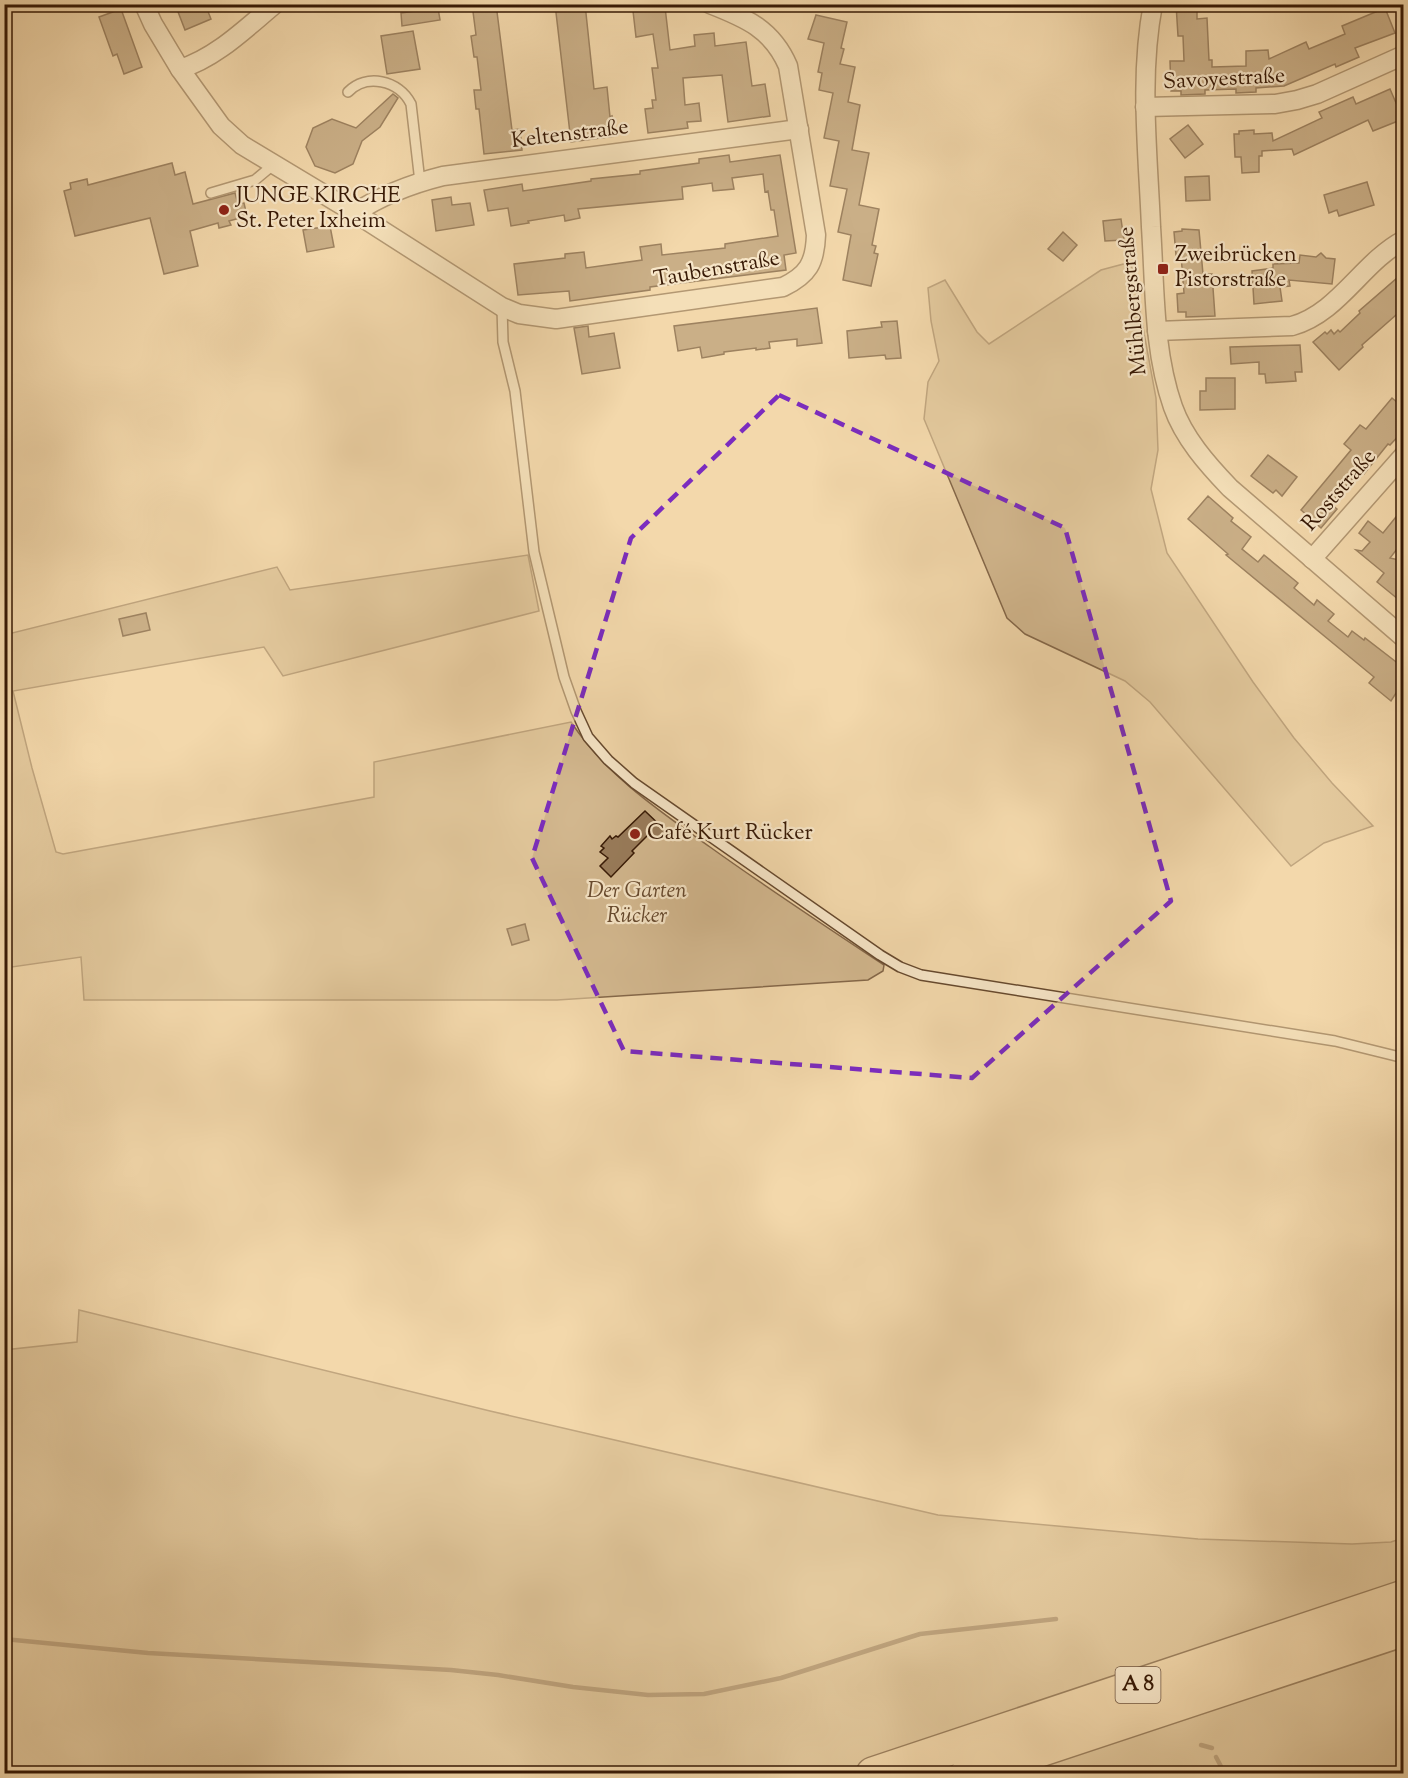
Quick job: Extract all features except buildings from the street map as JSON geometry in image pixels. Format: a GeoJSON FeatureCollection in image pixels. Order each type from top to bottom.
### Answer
{"type":"FeatureCollection","features":[{"type":"Feature","properties":{"kind":"highway","name":"A 8"},"geometry":{"type":"LineString","coordinates":[[873,1773],[1404,1597]]}},
{"type":"Feature","properties":{"kind":"highway","name":"A 8"},"geometry":{"type":"LineString","coordinates":[[967,1773],[1404,1629]]}},
{"type":"Feature","properties":{"kind":"street","name":"Taubenstraße"},"geometry":{"type":"LineString","coordinates":[[144,4],[153,24],[180,69],[221,126],[242,145],[355,213],[502,307],[519,314],[556,319],[783,287],[800,279],[810,266],[816,235],[792,79],[782,52],[759,27],[710,4]]}},
{"type":"Feature","properties":{"kind":"street"},"geometry":{"type":"LineString","coordinates":[[180,69],[193,65],[210,55],[275,4]]}},
{"type":"Feature","properties":{"kind":"street","name":"Mühlbergstraße"},"geometry":{"type":"LineString","coordinates":[[1153,4],[1148,28],[1145,107],[1157,331],[1166,385],[1174,410],[1207,464],[1230,488],[1404,638]]}},
{"type":"Feature","properties":{"kind":"street","name":"Savoyestraße"},"geometry":{"type":"LineString","coordinates":[[1145,107],[1275,104],[1296,100],[1317,94],[1404,55]]}},
{"type":"Feature","properties":{"kind":"street","name":"Keltenstraße"},"geometry":{"type":"LineString","coordinates":[[355,213],[376,199],[420,182],[455,174],[799,129]]}},
{"type":"Feature","properties":{"kind":"street"},"geometry":{"type":"LineString","coordinates":[[1157,331],[1292,326],[1308,322],[1322,312],[1390,249],[1404,240]]}},
{"type":"Feature","properties":{"kind":"street","name":"Roststraße"},"geometry":{"type":"LineString","coordinates":[[1312,559],[1404,455]]}},
{"type":"Feature","properties":{"kind":"lane"},"geometry":{"type":"LineString","coordinates":[[348,92],[365,80],[377,81],[392,85],[407,97],[411,104],[420,182]]}},
{"type":"Feature","properties":{"kind":"lane"},"geometry":{"type":"LineString","coordinates":[[212,193],[255,180],[273,165]]}},
{"type":"Feature","properties":{"kind":"lane"},"geometry":{"type":"LineString","coordinates":[[502,307],[503,342],[515,391],[534,552],[564,677],[588,737],[608,760],[634,783],[900,968],[921,975],[1335,1041],[1404,1058]]}},
{"type":"Feature","properties":{"kind":"highlighted area"},"geometry":{"type":"Polygon","coordinates":[[[779,395],[1065,528],[1171,901],[972,1078],[624,1051],[532,858],[631,538],[779,395]]]}},
{"type":"Feature","properties":{"kind":"green space"},"geometry":{"type":"Polygon","coordinates":[[[1131,262],[1156,398],[1158,450],[1151,489],[1167,553],[1253,682],[1294,738],[1373,826],[1324,843],[1291,866],[1150,702],[1125,681],[1025,634],[1007,618],[924,419],[928,382],[939,361],[931,321],[928,288],[945,280],[977,332],[989,344],[1101,270],[1131,262]]]}},
{"type":"Feature","properties":{"kind":"green space","name":"Der Garten Rücker"},"geometry":{"type":"Polygon","coordinates":[[[528,555],[539,611],[283,676],[264,647],[13,691],[56,852],[63,854],[374,797],[374,762],[571,722],[601,759],[635,791],[753,877],[884,965],[883,971],[868,980],[557,1000],[84,1000],[81,957],[5,968],[4,635],[277,567],[290,590],[528,555]]]}},
{"type":"Feature","properties":{"kind":"green space"},"geometry":{"type":"Polygon","coordinates":[[[79,1310],[490,1411],[938,1515],[1198,1539],[1352,1544],[1391,1542],[1403,1538],[1403,1773],[5,1773],[4,1350],[77,1342],[79,1310]]]}},
{"type":"Feature","properties":{"kind":"waterway"},"geometry":{"type":"LineString","coordinates":[[4,1639],[148,1653],[451,1670],[648,1695],[704,1694],[781,1678],[920,1634],[1056,1619]]}},
{"type":"Feature","properties":{"kind":"waterway"},"geometry":{"type":"LineString","coordinates":[[1201,1745],[1212,1748]]}},
{"type":"Feature","properties":{"kind":"waterway"},"geometry":{"type":"LineString","coordinates":[[1216,1757],[1225,1774]]}},
{"type":"Feature","properties":{"kind":"place","name":"JUNGE KIRCHE St. Peter Ixheim"},"geometry":{"type":"Point","coordinates":[224,210]}},
{"type":"Feature","properties":{"kind":"place","name":"Zweibrücken Pistorstraße"},"geometry":{"type":"Point","coordinates":[1163,269]}},
{"type":"Feature","properties":{"kind":"place","name":"Café Kurt Rücker"},"geometry":{"type":"Point","coordinates":[635,834]}}]}
